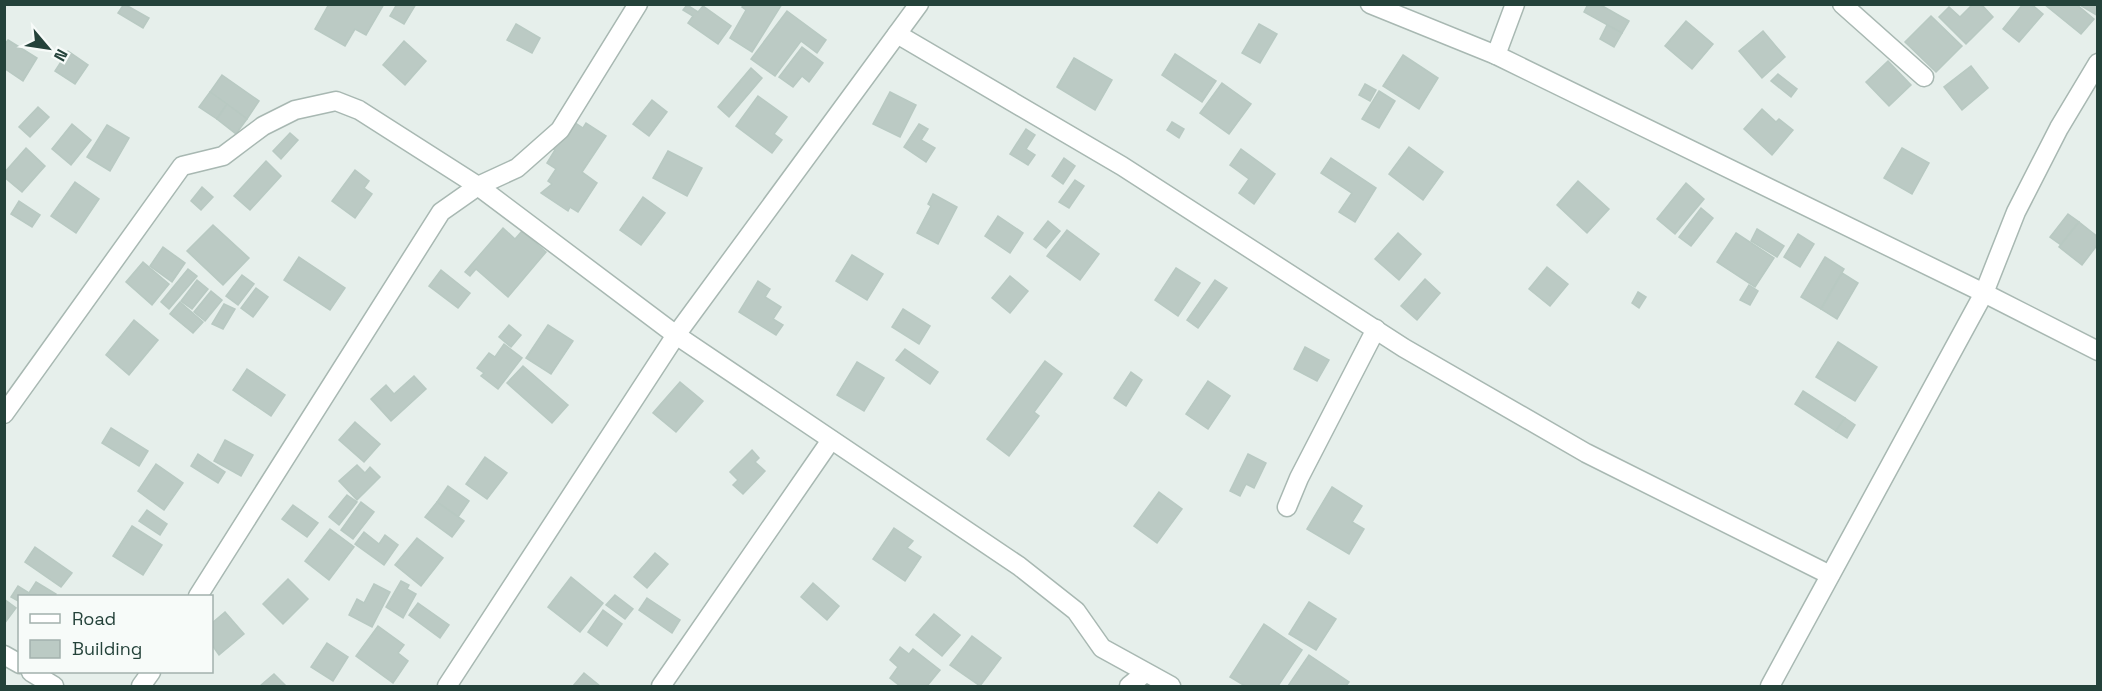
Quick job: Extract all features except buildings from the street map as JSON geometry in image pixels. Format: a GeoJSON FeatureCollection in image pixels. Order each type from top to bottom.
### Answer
{"type":"FeatureCollection","features":[{"type":"Feature","properties":{"kind":"street"},"geometry":{"type":"LineString","coordinates":[[199,595],[441,212],[478,186],[517,168],[560,129],[638,4]]}},
{"type":"Feature","properties":{"kind":"street"},"geometry":{"type":"LineString","coordinates":[[447,687],[676,335],[919,4]]}},
{"type":"Feature","properties":{"kind":"street"},"geometry":{"type":"LineString","coordinates":[[1370,4],[1496,55],[1984,293],[2097,351]]}},
{"type":"Feature","properties":{"kind":"street"},"geometry":{"type":"LineString","coordinates":[[1496,55],[1515,4]]}},
{"type":"Feature","properties":{"kind":"street"},"geometry":{"type":"LineString","coordinates":[[1842,4],[1924,77]]}},
{"type":"Feature","properties":{"kind":"street"},"geometry":{"type":"LineString","coordinates":[[897,34],[1122,166],[1376,329],[1586,453],[1830,575]]}},
{"type":"Feature","properties":{"kind":"street"},"geometry":{"type":"LineString","coordinates":[[1770,687],[1984,293],[2016,212],[2059,128],[2097,63]]}},
{"type":"Feature","properties":{"kind":"street"},"geometry":{"type":"LineString","coordinates":[[4,414],[182,166],[223,156],[263,126],[295,110],[336,101],[359,110],[478,186],[676,335],[1018,566],[1076,612],[1102,648],[1171,687]]}},
{"type":"Feature","properties":{"kind":"street"},"geometry":{"type":"LineString","coordinates":[[1287,507],[1299,478],[1376,329]]}},
{"type":"Feature","properties":{"kind":"street"},"geometry":{"type":"LineString","coordinates":[[661,687],[831,440]]}},
{"type":"Feature","properties":{"kind":"street"},"geometry":{"type":"LineString","coordinates":[[4,655],[18,663]]}},
{"type":"Feature","properties":{"kind":"street"},"geometry":{"type":"LineString","coordinates":[[33,673],[54,687]]}},
{"type":"Feature","properties":{"kind":"street"},"geometry":{"type":"LineString","coordinates":[[141,687],[150,673]]}},
{"type":"Feature","properties":{"kind":"street"},"geometry":{"type":"LineString","coordinates":[[1129,687],[1145,673]]}}]}
